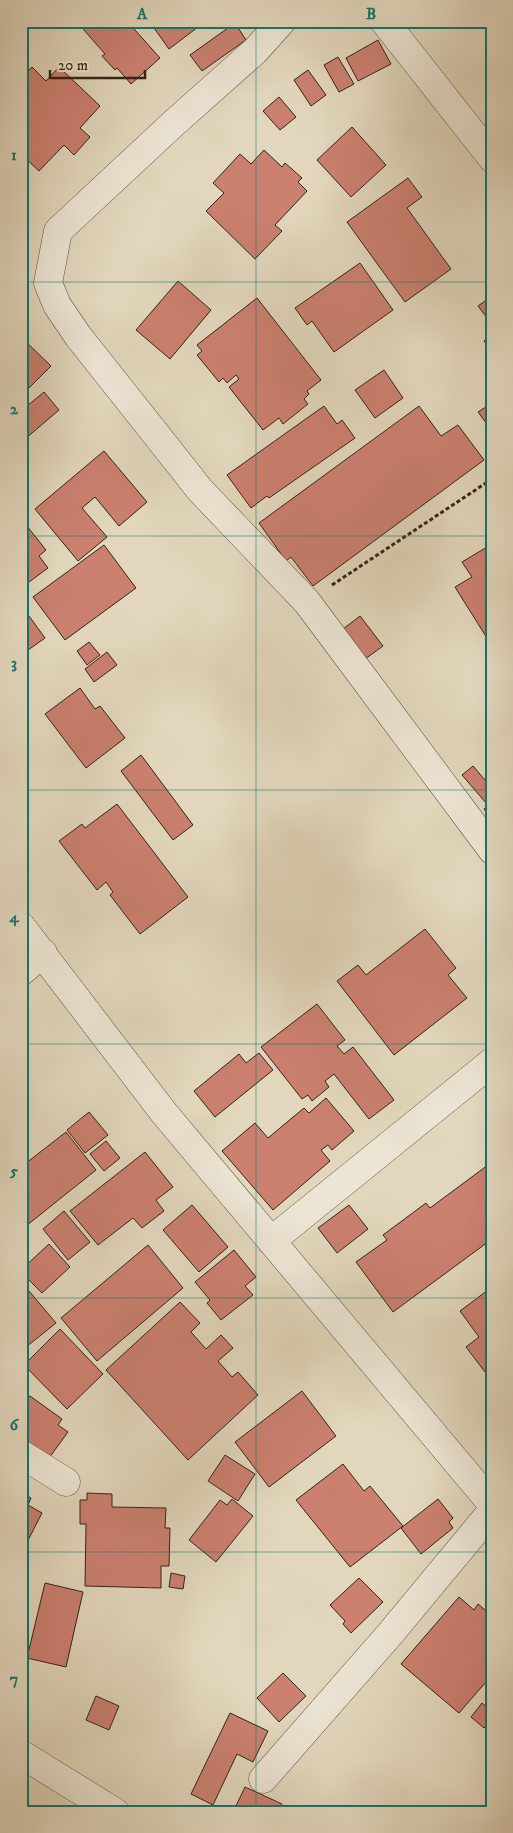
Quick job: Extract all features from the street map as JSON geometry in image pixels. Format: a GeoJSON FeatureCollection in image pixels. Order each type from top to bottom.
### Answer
{"type":"FeatureCollection","features":[{"type":"Feature","properties":{"kind":"street"},"geometry":{"type":"LineString","coordinates":[[282,21],[255,51],[58,231],[48,282],[57,305],[78,336],[200,490],[307,602],[492,850]]}},
{"type":"Feature","properties":{"kind":"street"},"geometry":{"type":"LineString","coordinates":[[384,21],[492,158]]}},
{"type":"Feature","properties":{"kind":"street"},"geometry":{"type":"LineString","coordinates":[[21,926],[164,1113],[492,1504]]}},
{"type":"Feature","properties":{"kind":"street"},"geometry":{"type":"LineString","coordinates":[[21,972],[43,953]]}},
{"type":"Feature","properties":{"kind":"street"},"geometry":{"type":"LineString","coordinates":[[271,1241],[492,1062]]}},
{"type":"Feature","properties":{"kind":"street"},"geometry":{"type":"LineString","coordinates":[[21,1454],[66,1482]]}},
{"type":"Feature","properties":{"kind":"street"},"geometry":{"type":"LineString","coordinates":[[263,1778],[390,1634],[492,1511]]}},
{"type":"Feature","properties":{"kind":"street"},"geometry":{"type":"LineString","coordinates":[[21,1754],[115,1812]]}},
{"type":"Feature","properties":{"kind":"path"},"geometry":{"type":"LineString","coordinates":[[307,602],[492,479]]}},
{"type":"Feature","properties":{"kind":"building"},"geometry":{"type":"Polygon","coordinates":[[[78,21],[127,21],[160,58],[131,84],[117,68],[115,70],[102,56],[105,54],[78,21]]]}},
{"type":"Feature","properties":{"kind":"building"},"geometry":{"type":"Polygon","coordinates":[[[149,21],[206,21],[169,49],[149,21]]]}},
{"type":"Feature","properties":{"kind":"building"},"geometry":{"type":"Polygon","coordinates":[[[235,23],[246,40],[202,71],[190,55],[235,23]]]}},
{"type":"Feature","properties":{"kind":"building"},"geometry":{"type":"Polygon","coordinates":[[[378,40],[391,64],[358,81],[346,58],[378,40]]]}},
{"type":"Feature","properties":{"kind":"building"},"geometry":{"type":"Polygon","coordinates":[[[338,57],[354,84],[339,92],[324,65],[338,57]]]}},
{"type":"Feature","properties":{"kind":"building"},"geometry":{"type":"Polygon","coordinates":[[[32,67],[46,81],[59,67],[100,106],[80,128],[90,137],[74,155],[64,145],[39,171],[21,154],[21,79],[32,67]]]}},
{"type":"Feature","properties":{"kind":"building"},"geometry":{"type":"Polygon","coordinates":[[[308,70],[326,95],[311,106],[294,80],[308,70]]]}},
{"type":"Feature","properties":{"kind":"building"},"geometry":{"type":"Polygon","coordinates":[[[279,97],[296,117],[280,130],[263,111],[279,97]]]}},
{"type":"Feature","properties":{"kind":"building"},"geometry":{"type":"Polygon","coordinates":[[[352,127],[386,165],[351,197],[317,160],[352,127]]]}},
{"type":"Feature","properties":{"kind":"building"},"geometry":{"type":"Polygon","coordinates":[[[264,150],[282,167],[285,163],[302,178],[298,182],[307,191],[275,225],[282,231],[255,259],[206,211],[224,193],[213,183],[240,154],[251,164],[264,150]]]}},
{"type":"Feature","properties":{"kind":"building"},"geometry":{"type":"Polygon","coordinates":[[[408,178],[422,197],[407,208],[451,269],[405,302],[347,222],[408,178]]]}},
{"type":"Feature","properties":{"kind":"building"},"geometry":{"type":"Polygon","coordinates":[[[360,263],[393,310],[334,352],[312,321],[307,325],[295,308],[360,263]]]}},
{"type":"Feature","properties":{"kind":"building"},"geometry":{"type":"Polygon","coordinates":[[[178,281],[211,310],[170,359],[136,330],[178,281]]]}},
{"type":"Feature","properties":{"kind":"building"},"geometry":{"type":"Polygon","coordinates":[[[492,296],[492,322],[491,323],[478,306],[492,296]]]}},
{"type":"Feature","properties":{"kind":"building"},"geometry":{"type":"Polygon","coordinates":[[[257,298],[321,380],[307,391],[309,394],[304,399],[308,404],[283,424],[279,418],[263,430],[229,387],[239,379],[236,375],[227,383],[223,378],[219,382],[197,355],[202,351],[197,345],[257,298]]]}},
{"type":"Feature","properties":{"kind":"building"},"geometry":{"type":"Polygon","coordinates":[[[492,336],[492,352],[484,341],[492,336]]]}},
{"type":"Feature","properties":{"kind":"building"},"geometry":{"type":"Polygon","coordinates":[[[21,337],[51,366],[21,396],[21,337]]]}},
{"type":"Feature","properties":{"kind":"building"},"geometry":{"type":"Polygon","coordinates":[[[384,370],[403,398],[375,418],[355,390],[384,370]]]}},
{"type":"Feature","properties":{"kind":"building"},"geometry":{"type":"Polygon","coordinates":[[[44,392],[59,410],[25,439],[21,436],[21,411],[44,392]]]}},
{"type":"Feature","properties":{"kind":"building"},"geometry":{"type":"Polygon","coordinates":[[[492,403],[492,431],[478,412],[492,403]]]}},
{"type":"Feature","properties":{"kind":"building"},"geometry":{"type":"Polygon","coordinates":[[[324,406],[337,424],[342,420],[355,438],[269,498],[267,496],[251,508],[227,475],[324,406]]]}},
{"type":"Feature","properties":{"kind":"building"},"geometry":{"type":"Polygon","coordinates":[[[419,406],[441,436],[458,425],[484,460],[313,586],[291,557],[286,561],[259,523],[419,406]]]}},
{"type":"Feature","properties":{"kind":"building"},"geometry":{"type":"Polygon","coordinates":[[[104,451],[147,502],[119,526],[95,497],[82,508],[107,537],[78,561],[35,509],[104,451]]]}},
{"type":"Feature","properties":{"kind":"building"},"geometry":{"type":"Polygon","coordinates":[[[27,526],[46,550],[39,556],[48,568],[21,588],[21,530],[27,526]]]}},
{"type":"Feature","properties":{"kind":"building"},"geometry":{"type":"Polygon","coordinates":[[[492,544],[492,646],[455,587],[472,577],[462,562],[492,544]]]}},
{"type":"Feature","properties":{"kind":"building"},"geometry":{"type":"Polygon","coordinates":[[[104,545],[136,588],[65,640],[33,597],[104,545]]]}},
{"type":"Feature","properties":{"kind":"building"},"geometry":{"type":"Polygon","coordinates":[[[21,605],[45,638],[21,655],[21,605]]]}},
{"type":"Feature","properties":{"kind":"building"},"geometry":{"type":"Polygon","coordinates":[[[360,616],[383,646],[365,659],[343,629],[360,616]]]}},
{"type":"Feature","properties":{"kind":"building"},"geometry":{"type":"Polygon","coordinates":[[[89,642],[100,655],[87,665],[77,651],[89,642]]]}},
{"type":"Feature","properties":{"kind":"building"},"geometry":{"type":"Polygon","coordinates":[[[107,652],[117,665],[94,682],[85,669],[107,652]]]}},
{"type":"Feature","properties":{"kind":"building"},"geometry":{"type":"Polygon","coordinates":[[[80,688],[95,709],[100,706],[125,738],[86,768],[45,714],[80,688]]]}},
{"type":"Feature","properties":{"kind":"building"},"geometry":{"type":"Polygon","coordinates":[[[141,755],[193,825],[173,840],[121,771],[141,755]]]}},
{"type":"Feature","properties":{"kind":"building"},"geometry":{"type":"Polygon","coordinates":[[[473,766],[485,780],[490,776],[492,778],[492,799],[486,803],[462,775],[473,766]]]}},
{"type":"Feature","properties":{"kind":"building"},"geometry":{"type":"Polygon","coordinates":[[[492,803],[492,819],[484,809],[492,803]]]}},
{"type":"Feature","properties":{"kind":"building"},"geometry":{"type":"Polygon","coordinates":[[[117,804],[188,897],[140,934],[110,895],[113,892],[106,882],[97,890],[59,841],[82,824],[85,828],[117,804]]]}},
{"type":"Feature","properties":{"kind":"building"},"geometry":{"type":"Polygon","coordinates":[[[425,929],[456,968],[448,975],[467,998],[394,1055],[337,981],[358,965],[366,975],[425,929]]]}},
{"type":"Feature","properties":{"kind":"building"},"geometry":{"type":"Polygon","coordinates":[[[317,1004],[345,1040],[337,1046],[344,1054],[353,1047],[394,1100],[369,1119],[334,1074],[325,1081],[329,1087],[312,1101],[308,1095],[302,1099],[261,1047],[317,1004]]]}},
{"type":"Feature","properties":{"kind":"building"},"geometry":{"type":"Polygon","coordinates":[[[259,1053],[273,1070],[215,1117],[194,1091],[239,1054],[246,1063],[259,1053]]]}},
{"type":"Feature","properties":{"kind":"building"},"geometry":{"type":"Polygon","coordinates":[[[326,1098],[354,1131],[332,1150],[328,1145],[321,1150],[330,1161],[273,1210],[222,1151],[255,1123],[268,1138],[304,1108],[309,1113],[326,1098]]]}},
{"type":"Feature","properties":{"kind":"building"},"geometry":{"type":"Polygon","coordinates":[[[89,1112],[108,1135],[85,1153],[67,1130],[89,1112]]]}},
{"type":"Feature","properties":{"kind":"building"},"geometry":{"type":"Polygon","coordinates":[[[66,1132],[96,1170],[21,1230],[21,1167],[66,1132]]]}},
{"type":"Feature","properties":{"kind":"building"},"geometry":{"type":"Polygon","coordinates":[[[106,1141],[120,1158],[104,1171],[90,1154],[106,1141]]]}},
{"type":"Feature","properties":{"kind":"building"},"geometry":{"type":"Polygon","coordinates":[[[145,1152],[173,1187],[156,1200],[164,1211],[142,1228],[133,1218],[98,1245],[70,1211],[145,1152]]]}},
{"type":"Feature","properties":{"kind":"building"},"geometry":{"type":"Polygon","coordinates":[[[492,1162],[492,1239],[393,1312],[356,1262],[387,1240],[383,1235],[426,1203],[430,1208],[492,1162]]]}},
{"type":"Feature","properties":{"kind":"building"},"geometry":{"type":"Polygon","coordinates":[[[192,1205],[228,1247],[199,1272],[163,1230],[192,1205]]]}},
{"type":"Feature","properties":{"kind":"building"},"geometry":{"type":"Polygon","coordinates":[[[349,1205],[368,1229],[337,1253],[318,1228],[349,1205]]]}},
{"type":"Feature","properties":{"kind":"building"},"geometry":{"type":"Polygon","coordinates":[[[64,1211],[90,1242],[68,1260],[43,1229],[64,1211]]]}},
{"type":"Feature","properties":{"kind":"building"},"geometry":{"type":"Polygon","coordinates":[[[49,1244],[70,1267],[42,1293],[21,1270],[49,1244]]]}},
{"type":"Feature","properties":{"kind":"building"},"geometry":{"type":"Polygon","coordinates":[[[148,1245],[183,1288],[97,1361],[61,1318],[148,1245]]]}},
{"type":"Feature","properties":{"kind":"building"},"geometry":{"type":"Polygon","coordinates":[[[234,1250],[256,1277],[245,1286],[253,1295],[221,1320],[207,1303],[210,1300],[195,1282],[234,1250]]]}},
{"type":"Feature","properties":{"kind":"building"},"geometry":{"type":"Polygon","coordinates":[[[492,1287],[492,1367],[485,1372],[466,1347],[479,1337],[460,1311],[492,1287]]]}},
{"type":"Feature","properties":{"kind":"building"},"geometry":{"type":"Polygon","coordinates":[[[29,1291],[56,1323],[21,1351],[21,1297],[29,1291]]]}},
{"type":"Feature","properties":{"kind":"building"},"geometry":{"type":"Polygon","coordinates":[[[180,1302],[200,1323],[191,1332],[206,1349],[221,1335],[233,1348],[218,1361],[232,1377],[238,1372],[258,1395],[188,1460],[106,1370],[180,1302]]]}},
{"type":"Feature","properties":{"kind":"building"},"geometry":{"type":"Polygon","coordinates":[[[60,1329],[103,1374],[67,1409],[24,1365],[60,1329]]]}},
{"type":"Feature","properties":{"kind":"building"},"geometry":{"type":"Polygon","coordinates":[[[302,1391],[336,1436],[269,1487],[235,1442],[302,1391]]]}},
{"type":"Feature","properties":{"kind":"building"},"geometry":{"type":"Polygon","coordinates":[[[492,1392],[492,1404],[486,1397],[492,1392]]]}},
{"type":"Feature","properties":{"kind":"building"},"geometry":{"type":"Polygon","coordinates":[[[30,1396],[62,1419],[58,1425],[68,1432],[49,1458],[21,1443],[21,1408],[30,1396]]]}},
{"type":"Feature","properties":{"kind":"building"},"geometry":{"type":"Polygon","coordinates":[[[225,1455],[255,1474],[238,1501],[208,1481],[225,1455]]]}},
{"type":"Feature","properties":{"kind":"building"},"geometry":{"type":"Polygon","coordinates":[[[343,1464],[364,1491],[370,1486],[403,1526],[350,1567],[296,1500],[343,1464]]]}},
{"type":"Feature","properties":{"kind":"building"},"geometry":{"type":"Polygon","coordinates":[[[21,1493],[31,1498],[28,1505],[42,1513],[21,1554],[21,1493]]]}},
{"type":"Feature","properties":{"kind":"building"},"geometry":{"type":"Polygon","coordinates":[[[87,1493],[112,1494],[112,1507],[166,1508],[165,1528],[170,1528],[169,1566],[161,1566],[161,1588],[85,1586],[86,1524],[80,1524],[80,1500],[87,1500],[87,1493]]]}},
{"type":"Feature","properties":{"kind":"building"},"geometry":{"type":"Polygon","coordinates":[[[232,1499],[253,1516],[216,1562],[189,1540],[220,1500],[227,1505],[232,1499]]]}},
{"type":"Feature","properties":{"kind":"building"},"geometry":{"type":"Polygon","coordinates":[[[438,1499],[453,1518],[449,1522],[453,1528],[421,1554],[401,1528],[438,1499]]]}},
{"type":"Feature","properties":{"kind":"building"},"geometry":{"type":"Polygon","coordinates":[[[171,1573],[185,1576],[183,1589],[169,1587],[171,1573]]]}},
{"type":"Feature","properties":{"kind":"building"},"geometry":{"type":"Polygon","coordinates":[[[359,1578],[383,1602],[351,1633],[343,1624],[345,1621],[330,1605],[359,1578]]]}},
{"type":"Feature","properties":{"kind":"building"},"geometry":{"type":"Polygon","coordinates":[[[45,1583],[83,1592],[66,1667],[27,1658],[45,1583]]]}},
{"type":"Feature","properties":{"kind":"building"},"geometry":{"type":"Polygon","coordinates":[[[459,1597],[474,1610],[478,1604],[492,1616],[492,1675],[459,1713],[401,1664],[459,1597]]]}},
{"type":"Feature","properties":{"kind":"building"},"geometry":{"type":"Polygon","coordinates":[[[283,1673],[306,1696],[279,1722],[257,1698],[283,1673]]]}},
{"type":"Feature","properties":{"kind":"building"},"geometry":{"type":"Polygon","coordinates":[[[96,1696],[119,1706],[109,1730],[86,1720],[96,1696]]]}},
{"type":"Feature","properties":{"kind":"building"},"geometry":{"type":"Polygon","coordinates":[[[482,1703],[492,1712],[492,1719],[484,1728],[471,1717],[482,1703]]]}},
{"type":"Feature","properties":{"kind":"building"},"geometry":{"type":"Polygon","coordinates":[[[230,1713],[268,1731],[253,1762],[237,1754],[213,1805],[191,1794],[230,1713]]]}},
{"type":"Feature","properties":{"kind":"building"},"geometry":{"type":"Polygon","coordinates":[[[245,1787],[282,1804],[278,1812],[233,1812],[245,1787]]]}},
{"type":"Feature","properties":{"kind":"building"},"geometry":{"type":"Polygon","coordinates":[[[286,1806],[297,1812],[283,1812],[286,1806]]]}}]}
